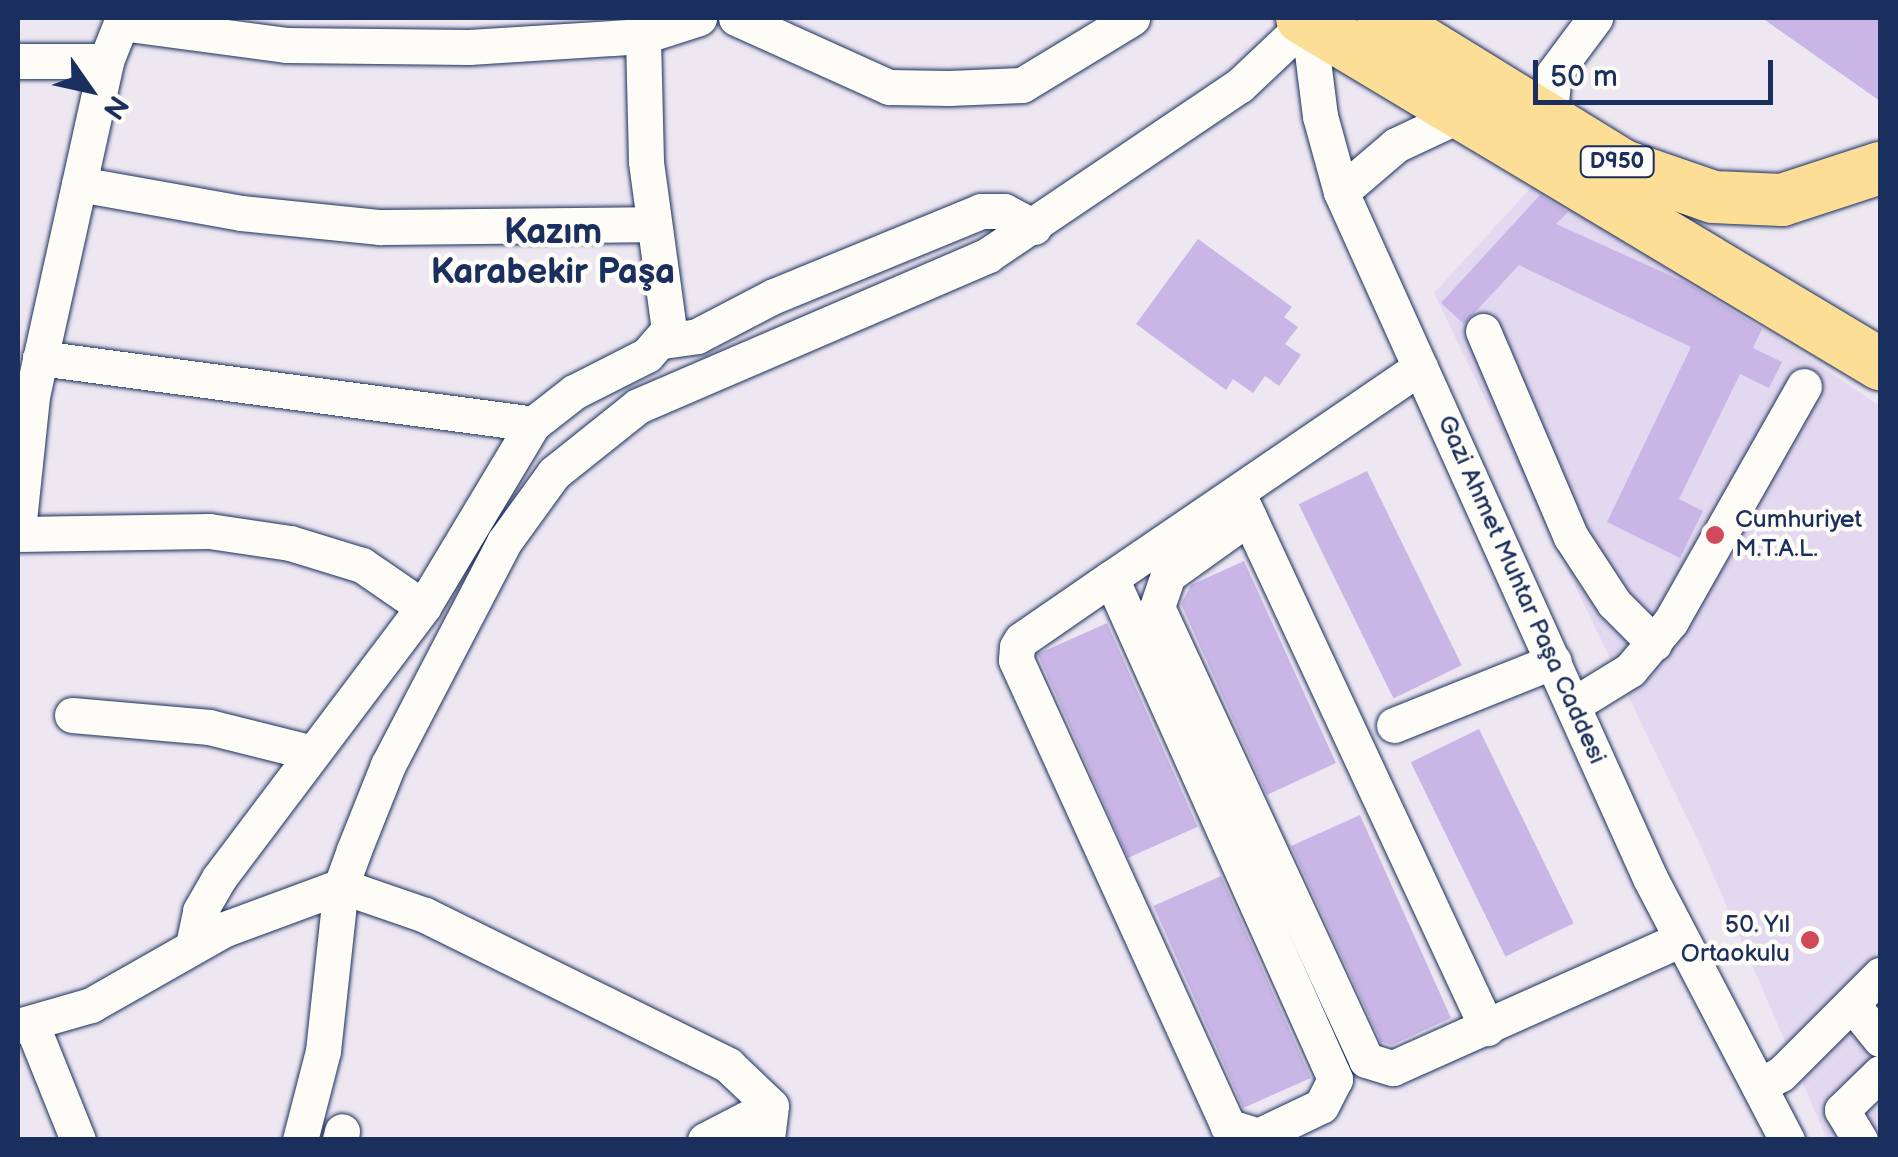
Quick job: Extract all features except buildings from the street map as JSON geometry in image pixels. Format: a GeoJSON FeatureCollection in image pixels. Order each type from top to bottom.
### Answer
{"type":"FeatureCollection","features":[{"type":"Feature","properties":{"kind":"highway","name":"D950"},"geometry":{"type":"LineString","coordinates":[[1383,18],[1624,166],[1713,197],[1782,200],[1880,168]]}},
{"type":"Feature","properties":{"kind":"highway"},"geometry":{"type":"LineString","coordinates":[[1305,19],[1790,304],[1880,364]]}},
{"type":"Feature","properties":{"kind":"highway"},"geometry":{"type":"LineString","coordinates":[[1790,304],[1880,339]]}},
{"type":"Feature","properties":{"kind":"street"},"geometry":{"type":"LineString","coordinates":[[736,18],[889,86],[949,88],[1022,85],[1132,18]]}},
{"type":"Feature","properties":{"kind":"street"},"geometry":{"type":"LineString","coordinates":[[1549,122],[1554,73],[1595,18]]}},
{"type":"Feature","properties":{"kind":"street"},"geometry":{"type":"LineString","coordinates":[[423,607],[362,566],[290,543],[209,532],[18,532],[25,395],[40,358],[106,61],[122,20],[286,44],[580,30],[643,36],[690,19]]}},
{"type":"Feature","properties":{"kind":"street"},"geometry":{"type":"LineString","coordinates":[[300,1140],[323,1050],[341,886],[388,765],[504,542],[554,473],[638,406],[988,255],[1239,86],[1305,19]]}},
{"type":"Feature","properties":{"kind":"street","name":"Gazi Ahmet Muhtar Paşa Caddesi"},"geometry":{"type":"LineString","coordinates":[[1305,19],[1320,116],[1341,192],[1682,939],[1786,1140]]}},
{"type":"Feature","properties":{"kind":"street"},"geometry":{"type":"LineString","coordinates":[[643,36],[651,224],[672,318],[663,341]]}},
{"type":"Feature","properties":{"kind":"street"},"geometry":{"type":"LineString","coordinates":[[18,61],[106,61]]}},
{"type":"Feature","properties":{"kind":"street"},"geometry":{"type":"LineString","coordinates":[[1341,192],[1396,145],[1464,113]]}},
{"type":"Feature","properties":{"kind":"street"},"geometry":{"type":"LineString","coordinates":[[79,184],[242,213],[380,227],[651,224]]}},
{"type":"Feature","properties":{"kind":"street"},"geometry":{"type":"LineString","coordinates":[[193,945],[200,912],[219,878],[310,752],[423,607],[533,424],[663,341],[697,336],[774,296],[981,211],[1004,211],[1034,226]]}},
{"type":"Feature","properties":{"kind":"street"},"geometry":{"type":"LineString","coordinates":[[1484,332],[1572,538],[1614,603],[1654,643]]}},
{"type":"Feature","properties":{"kind":"street"},"geometry":{"type":"LineString","coordinates":[[40,358],[533,424]]}},
{"type":"Feature","properties":{"kind":"street"},"geometry":{"type":"LineString","coordinates":[[1420,367],[1243,505],[1168,575],[1157,607],[1360,1053],[1373,1065],[1393,1068],[1682,939]]}},
{"type":"Feature","properties":{"kind":"street"},"geometry":{"type":"LineString","coordinates":[[1574,704],[1616,681],[1654,643],[1804,386]]}},
{"type":"Feature","properties":{"kind":"street"},"geometry":{"type":"LineString","coordinates":[[1110,578],[1335,1078],[1322,1106],[1258,1136],[1228,1126],[1016,660],[1021,640],[1110,578],[1243,505]]}},
{"type":"Feature","properties":{"kind":"street"},"geometry":{"type":"LineString","coordinates":[[1243,505],[1487,1028]]}},
{"type":"Feature","properties":{"kind":"street"},"geometry":{"type":"LineString","coordinates":[[1394,725],[1554,661]]}},
{"type":"Feature","properties":{"kind":"street"},"geometry":{"type":"LineString","coordinates":[[72,715],[209,727],[310,752]]}},
{"type":"Feature","properties":{"kind":"street"},"geometry":{"type":"LineString","coordinates":[[78,1140],[24,1025],[92,1005],[193,945],[341,886],[425,915],[648,1020],[728,1065],[769,1122],[706,1140]]}},
{"type":"Feature","properties":{"kind":"street"},"geometry":{"type":"LineString","coordinates":[[1759,1086],[1781,1074],[1880,975]]}},
{"type":"Feature","properties":{"kind":"street"},"geometry":{"type":"LineString","coordinates":[[1852,1004],[1880,1040]]}},
{"type":"Feature","properties":{"kind":"street"},"geometry":{"type":"LineString","coordinates":[[1860,1140],[1842,1110],[1880,1073]]}},
{"type":"Feature","properties":{"kind":"shaded area","name":"Cumhuriyet M.T.A.L."},"geometry":{"type":"Polygon","coordinates":[[[1540,178],[1880,406],[1880,1139],[1827,1139],[1703,851],[1434,293],[1540,178]]]}},
{"type":"Feature","properties":{"kind":"place","name":"Cumhuriyet M.T.A.L."},"geometry":{"type":"Point","coordinates":[1715,535]}},
{"type":"Feature","properties":{"kind":"place","name":"50. Yıl Ortaokulu"},"geometry":{"type":"Point","coordinates":[1810,940]}},
{"type":"Feature","properties":{"kind":"district","name":"Kazım Karabekir Paşa"},"geometry":{"type":"Point","coordinates":[553,253]}}]}
